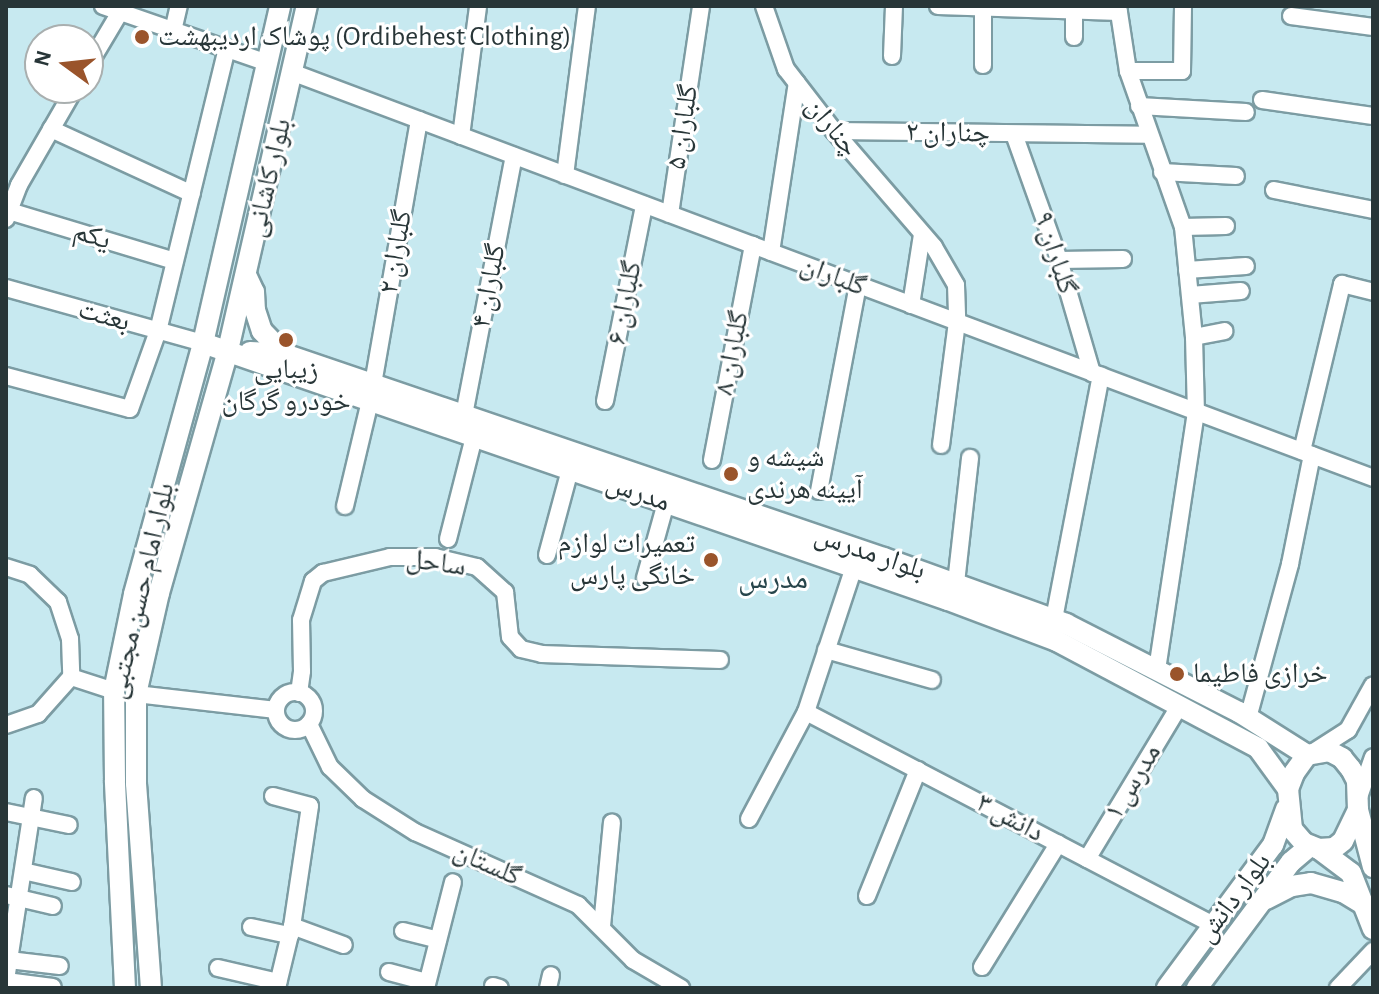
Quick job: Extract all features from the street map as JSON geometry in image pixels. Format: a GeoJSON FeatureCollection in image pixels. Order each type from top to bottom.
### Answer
{"type":"FeatureCollection","features":[{"type":"Feature","properties":{"kind":"main road","name":"بلوار کاشانی"},"geometry":{"type":"LineString","coordinates":[[203,343],[280,6]]}},
{"type":"Feature","properties":{"kind":"main road","name":"بلوار کاشانی"},"geometry":{"type":"LineString","coordinates":[[228,350],[307,6]]}},
{"type":"Feature","properties":{"kind":"main road"},"geometry":{"type":"LineString","coordinates":[[268,63],[294,73]]}},
{"type":"Feature","properties":{"kind":"main road"},"geometry":{"type":"LineString","coordinates":[[246,275],[254,292],[255,310],[262,331],[284,354]]}},
{"type":"Feature","properties":{"kind":"main road"},"geometry":{"type":"LineString","coordinates":[[203,343],[228,350]]}},
{"type":"Feature","properties":{"kind":"main road","name":"بلوار امام حسن مجتبی"},"geometry":{"type":"LineString","coordinates":[[125,988],[114,691],[134,594],[203,343]]}},
{"type":"Feature","properties":{"kind":"main road","name":"بلوار امام حسن مجتبی"},"geometry":{"type":"LineString","coordinates":[[151,988],[136,783],[136,694],[186,496],[228,350]]}},
{"type":"Feature","properties":{"kind":"main road","name":"مدرس"},"geometry":{"type":"LineString","coordinates":[[228,350],[371,392],[474,437],[666,503],[788,535],[854,567],[1057,641],[1258,748],[1288,795]]}},
{"type":"Feature","properties":{"kind":"main road","name":"بلوار مدرس"},"geometry":{"type":"LineString","coordinates":[[228,350],[284,354],[371,392],[464,415],[788,535],[956,583],[1054,619],[1248,718],[1309,754]]}},
{"type":"Feature","properties":{"kind":"main road"},"geometry":{"type":"LineString","coordinates":[[163,490],[186,496]]}},
{"type":"Feature","properties":{"kind":"main road"},"geometry":{"type":"LineString","coordinates":[[1373,867],[1358,804],[1357,781],[1342,758],[1329,751],[1309,754],[1294,773],[1288,795],[1292,829],[1351,873],[1373,929]]}},
{"type":"Feature","properties":{"kind":"main road","name":"بلوار دانش"},"geometry":{"type":"LineString","coordinates":[[1167,988],[1273,845],[1288,795]]}},
{"type":"Feature","properties":{"kind":"main road"},"geometry":{"type":"LineString","coordinates":[[1314,847],[1334,848],[1343,841],[1358,804]]}},
{"type":"Feature","properties":{"kind":"main road","name":"بلوار دانش"},"geometry":{"type":"LineString","coordinates":[[1197,988],[1291,862],[1314,847]]}},
{"type":"Feature","properties":{"kind":"main road"},"geometry":{"type":"LineString","coordinates":[[1262,901],[1292,886],[1311,883],[1343,892],[1363,904]]}},
{"type":"Feature","properties":{"kind":"street"},"geometry":{"type":"LineString","coordinates":[[103,6],[268,63]]}},
{"type":"Feature","properties":{"kind":"street"},"geometry":{"type":"LineString","coordinates":[[173,31],[179,6]]}},
{"type":"Feature","properties":{"kind":"street"},"geometry":{"type":"LineString","coordinates":[[461,136],[478,6]]}},
{"type":"Feature","properties":{"kind":"street"},"geometry":{"type":"LineString","coordinates":[[565,175],[587,6]]}},
{"type":"Feature","properties":{"kind":"street","name":"گلباران ۵"},"geometry":{"type":"LineString","coordinates":[[670,214],[701,6]]}},
{"type":"Feature","properties":{"kind":"street","name":"چناران"},"geometry":{"type":"LineString","coordinates":[[764,6],[786,69],[834,131],[941,256],[956,285],[957,322],[941,445]]}},
{"type":"Feature","properties":{"kind":"street"},"geometry":{"type":"LineString","coordinates":[[892,56],[894,6]]}},
{"type":"Feature","properties":{"kind":"street"},"geometry":{"type":"LineString","coordinates":[[939,6],[1118,9],[1128,71],[1148,135],[1183,227],[1194,337],[1196,412],[1157,670]]}},
{"type":"Feature","properties":{"kind":"street"},"geometry":{"type":"LineString","coordinates":[[983,6],[983,65]]}},
{"type":"Feature","properties":{"kind":"street"},"geometry":{"type":"LineString","coordinates":[[1128,71],[1182,71],[1183,6]]}},
{"type":"Feature","properties":{"kind":"street"},"geometry":{"type":"LineString","coordinates":[[1074,10],[1074,37]]}},
{"type":"Feature","properties":{"kind":"street"},"geometry":{"type":"LineString","coordinates":[[104,39],[120,12]]}},
{"type":"Feature","properties":{"kind":"street"},"geometry":{"type":"LineString","coordinates":[[1291,16],[1373,27]]}},
{"type":"Feature","properties":{"kind":"street"},"geometry":{"type":"LineString","coordinates":[[6,376],[130,409],[158,331],[227,48]]}},
{"type":"Feature","properties":{"kind":"street","name":"گلباران"},"geometry":{"type":"LineString","coordinates":[[294,73],[1373,478]]}},
{"type":"Feature","properties":{"kind":"street"},"geometry":{"type":"LineString","coordinates":[[771,252],[797,83]]}},
{"type":"Feature","properties":{"kind":"street"},"geometry":{"type":"LineString","coordinates":[[1262,100],[1373,116]]}},
{"type":"Feature","properties":{"kind":"street"},"geometry":{"type":"LineString","coordinates":[[8,215],[19,185],[66,104]]}},
{"type":"Feature","properties":{"kind":"street"},"geometry":{"type":"LineString","coordinates":[[1139,106],[1246,112]]}},
{"type":"Feature","properties":{"kind":"street","name":"گلباران ۲"},"geometry":{"type":"LineString","coordinates":[[345,506],[371,392],[419,120]]}},
{"type":"Feature","properties":{"kind":"street"},"geometry":{"type":"LineString","coordinates":[[51,129],[192,194]]}},
{"type":"Feature","properties":{"kind":"street","name":"۲ چناران"},"geometry":{"type":"LineString","coordinates":[[834,131],[1148,135]]}},
{"type":"Feature","properties":{"kind":"street","name":"۹ گلباران"},"geometry":{"type":"LineString","coordinates":[[1014,134],[1096,374]]}},
{"type":"Feature","properties":{"kind":"street","name":"گلباران ۴"},"geometry":{"type":"LineString","coordinates":[[464,415],[514,156]]}},
{"type":"Feature","properties":{"kind":"street"},"geometry":{"type":"LineString","coordinates":[[1162,172],[1236,176]]}},
{"type":"Feature","properties":{"kind":"street"},"geometry":{"type":"LineString","coordinates":[[1274,190],[1373,210]]}},
{"type":"Feature","properties":{"kind":"street","name":"گلباران ۶"},"geometry":{"type":"LineString","coordinates":[[605,401],[644,205]]}},
{"type":"Feature","properties":{"kind":"street","name":"یکم"},"geometry":{"type":"LineString","coordinates":[[8,215],[175,261]]}},
{"type":"Feature","properties":{"kind":"street"},"geometry":{"type":"LineString","coordinates":[[1183,227],[1226,226]]}},
{"type":"Feature","properties":{"kind":"street"},"geometry":{"type":"LineString","coordinates":[[911,305],[922,235]]}},
{"type":"Feature","properties":{"kind":"street","name":"گلباران ۸"},"geometry":{"type":"LineString","coordinates":[[712,460],[753,245]]}},
{"type":"Feature","properties":{"kind":"street"},"geometry":{"type":"LineString","coordinates":[[1059,260],[1123,259]]}},
{"type":"Feature","properties":{"kind":"street"},"geometry":{"type":"LineString","coordinates":[[1187,270],[1246,266]]}},
{"type":"Feature","properties":{"kind":"street"},"geometry":{"type":"LineString","coordinates":[[1248,718],[1290,564],[1307,453],[1342,284],[1373,292]]}},
{"type":"Feature","properties":{"kind":"street"},"geometry":{"type":"LineString","coordinates":[[819,491],[858,285]]}},
{"type":"Feature","properties":{"kind":"street","name":"بعثت"},"geometry":{"type":"LineString","coordinates":[[6,288],[203,343]]}},
{"type":"Feature","properties":{"kind":"street"},"geometry":{"type":"LineString","coordinates":[[1190,295],[1241,291]]}},
{"type":"Feature","properties":{"kind":"street"},"geometry":{"type":"LineString","coordinates":[[1194,337],[1224,331]]}},
{"type":"Feature","properties":{"kind":"street"},"geometry":{"type":"LineString","coordinates":[[1054,619],[1079,494],[1096,374]]}},
{"type":"Feature","properties":{"kind":"street"},"geometry":{"type":"LineString","coordinates":[[448,539],[474,437]]}},
{"type":"Feature","properties":{"kind":"street"},"geometry":{"type":"LineString","coordinates":[[956,583],[970,458]]}},
{"type":"Feature","properties":{"kind":"street"},"geometry":{"type":"LineString","coordinates":[[547,555],[570,470]]}},
{"type":"Feature","properties":{"kind":"street"},"geometry":{"type":"LineString","coordinates":[[645,578],[666,503]]}},
{"type":"Feature","properties":{"kind":"street","name":"ساحل"},"geometry":{"type":"LineString","coordinates":[[299,693],[301,620],[313,581],[323,573],[390,557],[435,557],[477,567],[505,592],[510,637],[521,649],[542,654],[720,660]]}},
{"type":"Feature","properties":{"kind":"street"},"geometry":{"type":"LineString","coordinates":[[6,567],[30,575],[58,602],[70,639],[71,677],[38,714],[6,725]]}},
{"type":"Feature","properties":{"kind":"street"},"geometry":{"type":"LineString","coordinates":[[749,819],[806,712],[854,567]]}},
{"type":"Feature","properties":{"kind":"street"},"geometry":{"type":"LineString","coordinates":[[826,650],[932,680]]}},
{"type":"Feature","properties":{"kind":"street"},"geometry":{"type":"LineString","coordinates":[[71,677],[114,691]]}},
{"type":"Feature","properties":{"kind":"street"},"geometry":{"type":"LineString","coordinates":[[1309,754],[1348,730],[1373,685]]}},
{"type":"Feature","properties":{"kind":"street"},"geometry":{"type":"LineString","coordinates":[[299,693],[312,704],[314,712],[309,724],[299,730],[286,728],[276,710],[284,696],[299,693]]}},
{"type":"Feature","properties":{"kind":"street"},"geometry":{"type":"LineString","coordinates":[[136,694],[276,710]]}},
{"type":"Feature","properties":{"kind":"street","name":"مدرس ۱"},"geometry":{"type":"LineString","coordinates":[[1087,859],[1180,705]]}},
{"type":"Feature","properties":{"kind":"street","name":"دانش ۳"},"geometry":{"type":"LineString","coordinates":[[806,712],[1214,925]]}},
{"type":"Feature","properties":{"kind":"street","name":"گلستان"},"geometry":{"type":"LineString","coordinates":[[309,724],[330,767],[363,799],[415,832],[578,905],[633,960],[681,988]]}},
{"type":"Feature","properties":{"kind":"street"},"geometry":{"type":"LineString","coordinates":[[1358,804],[1372,761]]}},
{"type":"Feature","properties":{"kind":"street"},"geometry":{"type":"LineString","coordinates":[[867,896],[918,770]]}},
{"type":"Feature","properties":{"kind":"street"},"geometry":{"type":"LineString","coordinates":[[218,968],[278,985],[291,931],[310,806],[273,796]]}},
{"type":"Feature","properties":{"kind":"street"},"geometry":{"type":"LineString","coordinates":[[7,971],[12,896],[23,871],[34,798]]}},
{"type":"Feature","properties":{"kind":"street"},"geometry":{"type":"LineString","coordinates":[[6,812],[69,825]]}},
{"type":"Feature","properties":{"kind":"street"},"geometry":{"type":"LineString","coordinates":[[602,926],[612,822]]}},
{"type":"Feature","properties":{"kind":"street"},"geometry":{"type":"LineString","coordinates":[[982,967],[1058,844]]}},
{"type":"Feature","properties":{"kind":"street"},"geometry":{"type":"LineString","coordinates":[[23,871],[72,882]]}},
{"type":"Feature","properties":{"kind":"street"},"geometry":{"type":"LineString","coordinates":[[389,972],[426,985],[453,882]]}},
{"type":"Feature","properties":{"kind":"street"},"geometry":{"type":"LineString","coordinates":[[12,896],[53,906]]}},
{"type":"Feature","properties":{"kind":"street"},"geometry":{"type":"LineString","coordinates":[[251,927],[291,931],[344,945]]}},
{"type":"Feature","properties":{"kind":"street"},"geometry":{"type":"LineString","coordinates":[[403,931],[438,940]]}},
{"type":"Feature","properties":{"kind":"street"},"geometry":{"type":"LineString","coordinates":[[1338,988],[1373,951]]}},
{"type":"Feature","properties":{"kind":"street"},"geometry":{"type":"LineString","coordinates":[[7,971],[60,966]]}},
{"type":"Feature","properties":{"kind":"street"},"geometry":{"type":"LineString","coordinates":[[7,971],[53,987]]}},
{"type":"Feature","properties":{"kind":"place","name":"پوشاک اردیبهشت (Ordibehest Clothing)"},"geometry":{"type":"Point","coordinates":[142,37]}},
{"type":"Feature","properties":{"kind":"place","name":"زیبایی خودرو گرگان"},"geometry":{"type":"Point","coordinates":[286,340]}},
{"type":"Feature","properties":{"kind":"place","name":"شیشه و آیینه هرندی"},"geometry":{"type":"Point","coordinates":[731,474]}},
{"type":"Feature","properties":{"kind":"place","name":"تعمیرات لوازم خانگی پارس"},"geometry":{"type":"Point","coordinates":[711,560]}},
{"type":"Feature","properties":{"kind":"place","name":"خرازی فاطیما"},"geometry":{"type":"Point","coordinates":[1177,674]}},
{"type":"Feature","properties":{"kind":"district","name":"مدرس"},"geometry":{"type":"Point","coordinates":[773,579]}}]}
